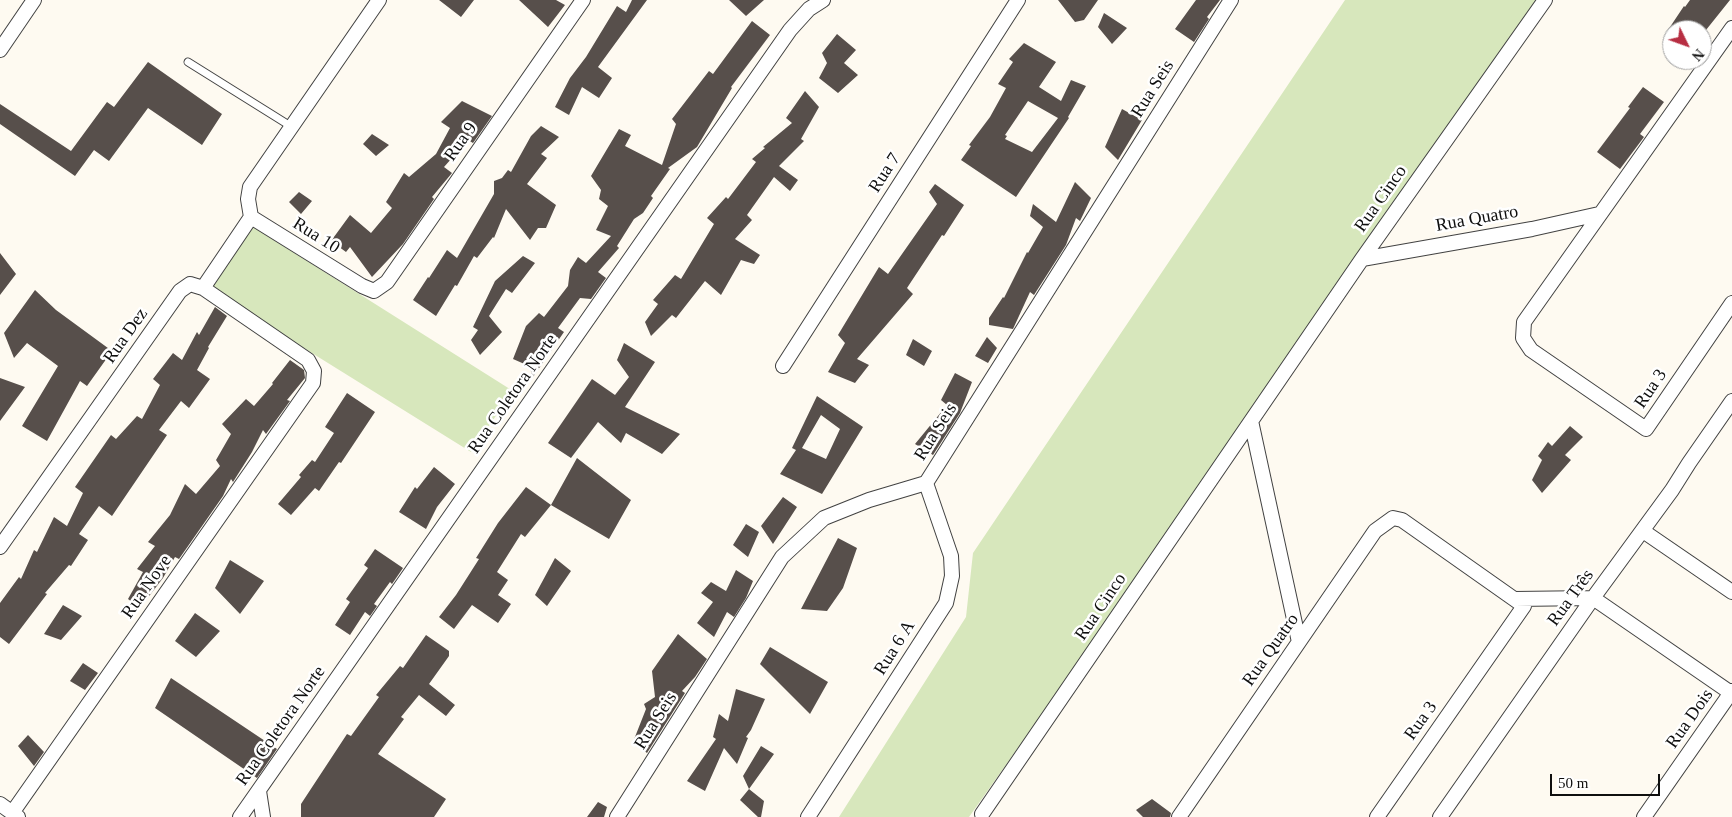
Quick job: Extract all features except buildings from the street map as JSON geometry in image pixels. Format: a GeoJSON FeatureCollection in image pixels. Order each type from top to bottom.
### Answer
{"type":"FeatureCollection","features":[{"type":"Feature","properties":{"kind":"street"},"geometry":{"type":"LineString","coordinates":[[2,42],[34,0]]}},
{"type":"Feature","properties":{"kind":"street"},"geometry":{"type":"LineString","coordinates":[[203,288],[251,217],[248,198],[250,186],[379,0]]}},
{"type":"Feature","properties":{"kind":"street","name":"Rua 9"},"geometry":{"type":"LineString","coordinates":[[362,286],[374,291],[387,282],[583,0]]}},
{"type":"Feature","properties":{"kind":"street","name":"Rua Coletora Norte"},"geometry":{"type":"LineString","coordinates":[[240,817],[808,4],[823,0]]}},
{"type":"Feature","properties":{"kind":"street","name":"Rua 7"},"geometry":{"type":"LineString","coordinates":[[783,366],[1018,0]]}},
{"type":"Feature","properties":{"kind":"street","name":"Rua Seis"},"geometry":{"type":"LineString","coordinates":[[617,817],[782,557],[824,518],[869,500],[926,483],[1231,0]]}},
{"type":"Feature","properties":{"kind":"street","name":"Rua Cinco"},"geometry":{"type":"LineString","coordinates":[[982,814],[1362,259],[1545,0]]}},
{"type":"Feature","properties":{"kind":"street"},"geometry":{"type":"LineString","coordinates":[[1599,214],[1732,28]]}},
{"type":"Feature","properties":{"kind":"street","name":"Rua Quatro"},"geometry":{"type":"LineString","coordinates":[[1362,259],[1532,229],[1599,214]]}},
{"type":"Feature","properties":{"kind":"street","name":"Rua 3"},"geometry":{"type":"LineString","coordinates":[[1599,214],[1524,322],[1523,338],[1531,350],[1646,430],[1732,303]]}},
{"type":"Feature","properties":{"kind":"street","name":"Rua 10"},"geometry":{"type":"LineString","coordinates":[[251,217],[362,286]]}},
{"type":"Feature","properties":{"kind":"street","name":"Rua Dez"},"geometry":{"type":"LineString","coordinates":[[0,547],[180,291],[190,284],[203,288]]}},
{"type":"Feature","properties":{"kind":"street","name":"Rua Nove"},"geometry":{"type":"LineString","coordinates":[[15,815],[313,383],[314,371],[308,360],[203,288]]}},
{"type":"Feature","properties":{"kind":"street","name":"Rua Três"},"geometry":{"type":"LineString","coordinates":[[1440,817],[1593,598],[1643,531],[1732,401]]}},
{"type":"Feature","properties":{"kind":"street"},"geometry":{"type":"LineString","coordinates":[[1251,421],[1300,642]]}},
{"type":"Feature","properties":{"kind":"street","name":"Rua 6 A"},"geometry":{"type":"LineString","coordinates":[[808,817],[946,603],[952,576],[950,556],[926,483]]}},
{"type":"Feature","properties":{"kind":"street","name":"Rua Quatro"},"geometry":{"type":"LineString","coordinates":[[1179,817],[1375,531],[1393,518],[1402,520],[1515,599]]}},
{"type":"Feature","properties":{"kind":"street"},"geometry":{"type":"LineString","coordinates":[[1643,531],[1732,592]]}},
{"type":"Feature","properties":{"kind":"street"},"geometry":{"type":"LineString","coordinates":[[1515,599],[1593,598],[1731,692]]}},
{"type":"Feature","properties":{"kind":"street","name":"Rua 3"},"geometry":{"type":"LineString","coordinates":[[1377,817],[1524,606],[1515,599]]}},
{"type":"Feature","properties":{"kind":"street","name":"Rua Dois"},"geometry":{"type":"LineString","coordinates":[[1644,817],[1731,692]]}},
{"type":"Feature","properties":{"kind":"street"},"geometry":{"type":"LineString","coordinates":[[259,791],[263,817]]}},
{"type":"Feature","properties":{"kind":"street"},"geometry":{"type":"LineString","coordinates":[[0,804],[15,815]]}},
{"type":"Feature","properties":{"kind":"lane"},"geometry":{"type":"LineString","coordinates":[[188,62],[292,127]]}},
{"type":"Feature","properties":{"kind":"green space"},"geometry":{"type":"Polygon","coordinates":[[[1345,0],[1548,0],[969,817],[839,817],[966,617],[973,553],[1345,0]]]}},
{"type":"Feature","properties":{"kind":"green space"},"geometry":{"type":"Polygon","coordinates":[[[250,225],[513,391],[471,452],[209,289],[250,225]]]}}]}
